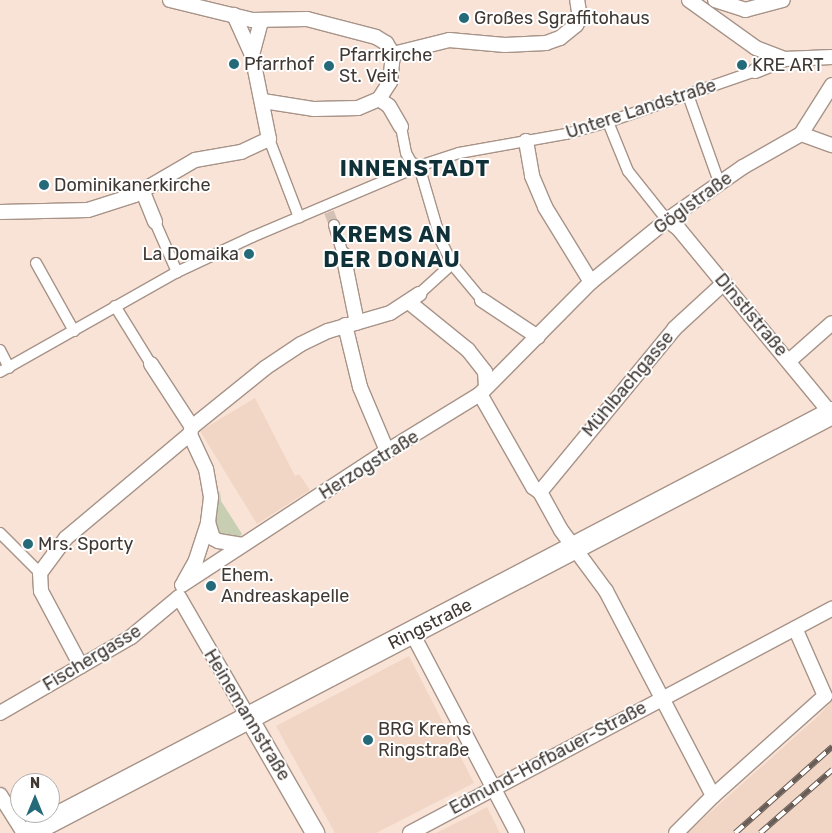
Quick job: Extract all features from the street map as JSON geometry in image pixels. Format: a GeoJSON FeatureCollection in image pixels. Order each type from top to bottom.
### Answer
{"type":"FeatureCollection","features":[{"type":"Feature","properties":{"kind":"main road","name":"Ringstraße"},"geometry":{"type":"LineString","coordinates":[[26,833],[249,718],[416,639],[575,548],[832,414]]}},
{"type":"Feature","properties":{"kind":"street"},"geometry":{"type":"LineString","coordinates":[[170,0],[261,21],[307,19],[347,27],[376,36],[386,43],[393,54],[390,82],[379,99],[358,108],[314,109],[263,101]]}},
{"type":"Feature","properties":{"kind":"street"},"geometry":{"type":"LineString","coordinates":[[393,54],[449,40],[505,45],[546,43],[570,31],[580,18],[577,0]]}},
{"type":"Feature","properties":{"kind":"street"},"geometry":{"type":"LineString","coordinates":[[689,0],[756,48],[784,59]]}},
{"type":"Feature","properties":{"kind":"street"},"geometry":{"type":"LineString","coordinates":[[715,0],[745,10],[783,0]]}},
{"type":"Feature","properties":{"kind":"street"},"geometry":{"type":"LineString","coordinates":[[234,15],[252,55],[263,101],[269,139],[299,217]]}},
{"type":"Feature","properties":{"kind":"street"},"geometry":{"type":"LineString","coordinates":[[252,55],[261,21]]}},
{"type":"Feature","properties":{"kind":"street","name":"Untere Landstraße"},"geometry":{"type":"LineString","coordinates":[[4,370],[177,272],[299,217],[328,209],[419,166],[459,153],[526,141],[608,122],[755,72],[784,59],[832,57]]}},
{"type":"Feature","properties":{"kind":"street","name":"Göglstraße"},"geometry":{"type":"LineString","coordinates":[[538,337],[591,282],[667,220],[720,182],[801,134],[832,85]]}},
{"type":"Feature","properties":{"kind":"street"},"geometry":{"type":"LineString","coordinates":[[688,95],[720,182]]}},
{"type":"Feature","properties":{"kind":"street"},"geometry":{"type":"LineString","coordinates":[[379,99],[389,106],[401,127],[406,153],[411,162],[419,166],[427,204],[452,264],[482,300],[538,337]]}},
{"type":"Feature","properties":{"kind":"street"},"geometry":{"type":"LineString","coordinates":[[608,122],[628,171],[667,220]]}},
{"type":"Feature","properties":{"kind":"street"},"geometry":{"type":"LineString","coordinates":[[801,134],[832,145]]}},
{"type":"Feature","properties":{"kind":"street"},"geometry":{"type":"LineString","coordinates":[[0,212],[88,210],[143,192],[195,160],[241,152],[269,139]]}},
{"type":"Feature","properties":{"kind":"street"},"geometry":{"type":"LineString","coordinates":[[526,141],[532,176],[544,207],[591,282]]}},
{"type":"Feature","properties":{"kind":"street"},"geometry":{"type":"LineString","coordinates":[[143,192],[177,272]]}},
{"type":"Feature","properties":{"kind":"street","name":"Dinstlstraße"},"geometry":{"type":"LineString","coordinates":[[667,220],[678,228],[832,414]]}},
{"type":"Feature","properties":{"kind":"street"},"geometry":{"type":"LineString","coordinates":[[334,225],[343,254],[351,324],[362,393],[387,450]]}},
{"type":"Feature","properties":{"kind":"street"},"geometry":{"type":"LineString","coordinates":[[36,263],[74,331]]}},
{"type":"Feature","properties":{"kind":"street"},"geometry":{"type":"LineString","coordinates":[[81,666],[41,591],[40,573],[55,550],[78,526],[191,430],[286,354],[328,331],[390,313],[414,299],[452,264]]}},
{"type":"Feature","properties":{"kind":"street","name":"Mühlbachgasse"},"geometry":{"type":"LineString","coordinates":[[540,492],[675,328],[724,283]]}},
{"type":"Feature","properties":{"kind":"street"},"geometry":{"type":"LineString","coordinates":[[414,299],[478,362],[485,372],[483,389],[530,481],[540,492],[561,530],[606,591],[660,698],[713,796]]}},
{"type":"Feature","properties":{"kind":"street"},"geometry":{"type":"LineString","coordinates":[[115,306],[191,430],[209,483],[208,522],[196,560],[181,591]]}},
{"type":"Feature","properties":{"kind":"street"},"geometry":{"type":"LineString","coordinates":[[788,361],[832,323]]}},
{"type":"Feature","properties":{"kind":"street","name":"Herzogstraße"},"geometry":{"type":"LineString","coordinates":[[181,591],[243,545],[483,389],[538,337]]}},
{"type":"Feature","properties":{"kind":"street"},"geometry":{"type":"LineString","coordinates":[[0,350],[4,370]]}},
{"type":"Feature","properties":{"kind":"street"},"geometry":{"type":"LineString","coordinates":[[208,522],[213,538],[218,541],[243,545]]}},
{"type":"Feature","properties":{"kind":"street"},"geometry":{"type":"LineString","coordinates":[[0,533],[40,573]]}},
{"type":"Feature","properties":{"kind":"street","name":"Fischergasse"},"geometry":{"type":"LineString","coordinates":[[0,713],[131,638],[181,591]]}},
{"type":"Feature","properties":{"kind":"street","name":"Heinemannstraße"},"geometry":{"type":"LineString","coordinates":[[181,591],[249,718],[315,833]]}},
{"type":"Feature","properties":{"kind":"street","name":"Edmund-Hofbauer-Straße"},"geometry":{"type":"LineString","coordinates":[[410,833],[660,698],[832,609]]}},
{"type":"Feature","properties":{"kind":"street"},"geometry":{"type":"LineString","coordinates":[[676,833],[713,796],[825,696],[795,628]]}},
{"type":"Feature","properties":{"kind":"street"},"geometry":{"type":"LineString","coordinates":[[416,639],[517,833]]}},
{"type":"Feature","properties":{"kind":"street"},"geometry":{"type":"LineString","coordinates":[[0,795],[26,833]]}},
{"type":"Feature","properties":{"kind":"shaded area"},"geometry":{"type":"Polygon","coordinates":[[[255,398],[295,476],[299,474],[310,490],[257,524],[200,431],[255,398]]]}},
{"type":"Feature","properties":{"kind":"shaded area","name":"BRG Krems Ringstraße"},"geometry":{"type":"Polygon","coordinates":[[[409,656],[474,783],[376,833],[335,833],[276,726],[409,656]]]}},
{"type":"Feature","properties":{"kind":"shaded area"},"geometry":{"type":"Polygon","coordinates":[[[832,701],[832,833],[687,833],[816,718],[832,701]]]}},
{"type":"Feature","properties":{"kind":"shaded area"},"geometry":{"type":"Polygon","coordinates":[[[487,807],[500,833],[436,833],[470,816],[487,807]]]}},
{"type":"Feature","properties":{"kind":"green space"},"geometry":{"type":"Polygon","coordinates":[[[220,490],[221,501],[242,534],[237,539],[220,538],[215,525],[220,490]]]}},
{"type":"Feature","properties":{"kind":"tunnel"},"geometry":{"type":"LineString","coordinates":[[329,212],[334,225]]}},
{"type":"Feature","properties":{"kind":"railway"},"geometry":{"type":"LineString","coordinates":[[735,833],[832,747]]}},
{"type":"Feature","properties":{"kind":"railway"},"geometry":{"type":"LineString","coordinates":[[760,833],[832,770]]}},
{"type":"Feature","properties":{"kind":"place","name":"Großes Sgraffitohaus"},"geometry":{"type":"Point","coordinates":[464,18]}},
{"type":"Feature","properties":{"kind":"place","name":"Pfarrhof"},"geometry":{"type":"Point","coordinates":[234,64]}},
{"type":"Feature","properties":{"kind":"place","name":"KRE ART"},"geometry":{"type":"Point","coordinates":[742,65]}},
{"type":"Feature","properties":{"kind":"place","name":"Pfarrkirche St. Veit"},"geometry":{"type":"Point","coordinates":[329,66]}},
{"type":"Feature","properties":{"kind":"place","name":"Dominikanerkirche"},"geometry":{"type":"Point","coordinates":[44,185]}},
{"type":"Feature","properties":{"kind":"place","name":"La Domaika"},"geometry":{"type":"Point","coordinates":[249,254]}},
{"type":"Feature","properties":{"kind":"place","name":"Mrs. Sporty"},"geometry":{"type":"Point","coordinates":[28,544]}},
{"type":"Feature","properties":{"kind":"place","name":"Ehem. Andreaskapelle"},"geometry":{"type":"Point","coordinates":[211,586]}},
{"type":"Feature","properties":{"kind":"place","name":"BRG Krems Ringstraße"},"geometry":{"type":"Point","coordinates":[368,740]}},
{"type":"Feature","properties":{"kind":"district","name":"INNENSTADT"},"geometry":{"type":"Point","coordinates":[415,169]}},
{"type":"Feature","properties":{"kind":"district","name":"KREMS AN DER DONAU"},"geometry":{"type":"Point","coordinates":[392,246]}}]}
